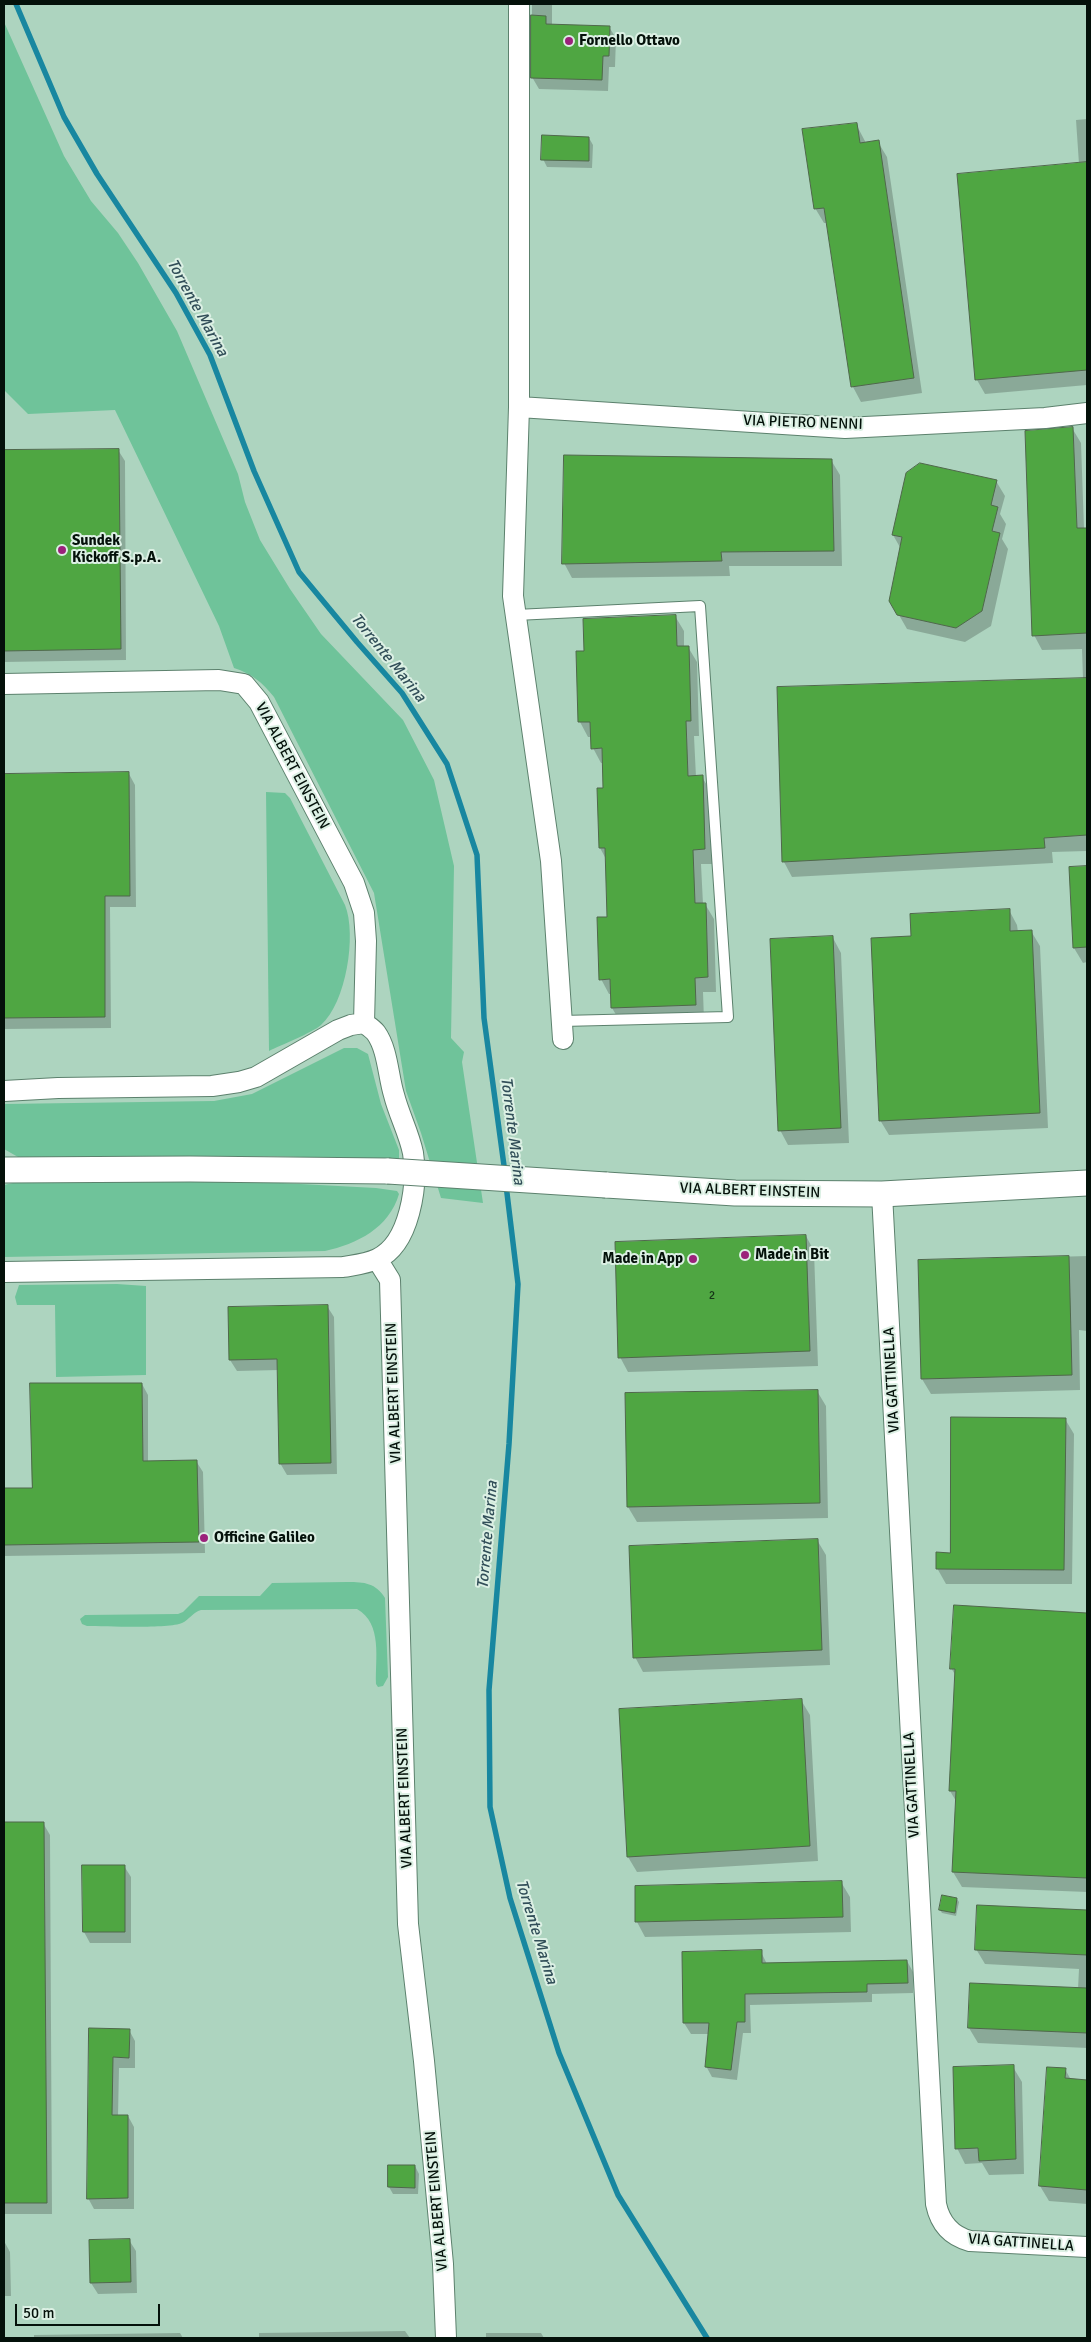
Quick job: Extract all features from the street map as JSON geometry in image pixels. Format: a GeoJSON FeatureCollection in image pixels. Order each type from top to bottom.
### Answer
{"type":"FeatureCollection","features":[{"type":"Feature","properties":{"kind":"street"},"geometry":{"type":"LineString","coordinates":[[519,4],[519,407],[513,596],[551,860],[562,1030]]}},
{"type":"Feature","properties":{"kind":"street","name":"VIA PIETRO NENNI"},"geometry":{"type":"LineString","coordinates":[[519,407],[845,428],[1045,418],[1087,413]]}},
{"type":"Feature","properties":{"kind":"street","name":"VIA ALBERT EINSTEIN"},"geometry":{"type":"LineString","coordinates":[[4,684],[219,680],[244,684],[259,702],[354,883],[364,913],[366,941],[364,1024]]}},
{"type":"Feature","properties":{"kind":"street"},"geometry":{"type":"LineString","coordinates":[[4,1091],[58,1088],[212,1086],[240,1082],[256,1076],[338,1030],[351,1025],[364,1024],[376,1033],[384,1054],[391,1087],[413,1155],[412,1200],[407,1222],[397,1241],[377,1259],[343,1267],[4,1272]]}},
{"type":"Feature","properties":{"kind":"street","name":"VIA ALBERT EINSTEIN"},"geometry":{"type":"LineString","coordinates":[[4,1170],[388,1171],[735,1193],[882,1194],[1087,1183]]}},
{"type":"Feature","properties":{"kind":"street","name":"VIA GATTINELLA"},"geometry":{"type":"LineString","coordinates":[[882,1194],[936,2204],[939,2218],[959,2238],[970,2241],[1087,2247]]}},
{"type":"Feature","properties":{"kind":"street","name":"VIA ALBERT EINSTEIN"},"geometry":{"type":"LineString","coordinates":[[377,1259],[390,1280],[408,1924],[440,2226],[446,2338]]}},
{"type":"Feature","properties":{"kind":"lane"},"geometry":{"type":"LineString","coordinates":[[516,615],[700,606],[728,1016],[562,1030]]}},
{"type":"Feature","properties":{"kind":"green space"},"geometry":{"type":"Polygon","coordinates":[[[4,22],[64,156],[91,201],[118,233],[138,263],[177,331],[238,474],[245,502],[260,540],[290,589],[321,634],[403,720],[434,780],[454,866],[451,1038],[464,1052],[462,1062],[483,1203],[441,1198],[406,1091],[374,893],[274,697],[256,679],[234,668],[219,626],[115,410],[28,414],[4,390],[4,22]]]}},
{"type":"Feature","properties":{"kind":"green space"},"geometry":{"type":"Polygon","coordinates":[[[266,792],[285,793],[290,798],[345,905],[350,933],[347,968],[343,985],[330,1015],[317,1028],[269,1051],[266,792]]]}},
{"type":"Feature","properties":{"kind":"green space"},"geometry":{"type":"Polygon","coordinates":[[[344,1048],[357,1048],[368,1054],[381,1104],[399,1150],[399,1160],[272,1156],[18,1157],[4,1149],[4,1104],[214,1101],[252,1094],[344,1048]]]}},
{"type":"Feature","properties":{"kind":"green space"},"geometry":{"type":"Polygon","coordinates":[[[66,1181],[243,1181],[376,1188],[397,1191],[399,1194],[388,1216],[370,1233],[349,1244],[325,1251],[4,1257],[4,1185],[66,1181]]]}},
{"type":"Feature","properties":{"kind":"green space"},"geometry":{"type":"Polygon","coordinates":[[[117,1284],[146,1286],[146,1375],[56,1377],[55,1305],[17,1305],[15,1297],[19,1285],[117,1284]]]}},
{"type":"Feature","properties":{"kind":"green space"},"geometry":{"type":"Polygon","coordinates":[[[359,1582],[374,1586],[385,1598],[388,1677],[383,1686],[378,1687],[376,1684],[376,1643],[371,1624],[357,1609],[201,1610],[182,1623],[151,1627],[87,1626],[82,1624],[80,1619],[85,1615],[178,1614],[183,1612],[199,1596],[260,1596],[272,1583],[359,1582]]]}},
{"type":"Feature","properties":{"kind":"building","name":"Fornello Ottavo"},"geometry":{"type":"Polygon","coordinates":[[[531,15],[546,16],[546,24],[610,26],[609,56],[603,56],[602,80],[531,78],[531,15]]]}},
{"type":"Feature","properties":{"kind":"building"},"geometry":{"type":"Polygon","coordinates":[[[857,123],[860,143],[879,140],[914,378],[851,387],[824,208],[814,209],[802,129],[857,123]]]}},
{"type":"Feature","properties":{"kind":"building"},"geometry":{"type":"Polygon","coordinates":[[[542,135],[589,137],[589,161],[541,160],[542,135]]]}},
{"type":"Feature","properties":{"kind":"building"},"geometry":{"type":"Polygon","coordinates":[[[1087,162],[1087,370],[975,380],[957,174],[1087,162]]]}},
{"type":"Feature","properties":{"kind":"building"},"geometry":{"type":"Polygon","coordinates":[[[1073,427],[1077,528],[1087,528],[1087,633],[1032,636],[1025,431],[1073,427]]]}},
{"type":"Feature","properties":{"kind":"building","name":"Sundek Kickoff S.p.A."},"geometry":{"type":"Polygon","coordinates":[[[119,449],[121,649],[4,651],[4,450],[119,449]]]}},
{"type":"Feature","properties":{"kind":"building"},"geometry":{"type":"Polygon","coordinates":[[[564,455],[832,459],[834,551],[721,552],[722,561],[562,564],[564,455]]]}},
{"type":"Feature","properties":{"kind":"building"},"geometry":{"type":"Polygon","coordinates":[[[920,463],[997,480],[991,505],[998,507],[992,531],[1000,533],[982,611],[956,628],[897,615],[889,601],[902,537],[892,535],[906,473],[920,463]]]}},
{"type":"Feature","properties":{"kind":"building"},"geometry":{"type":"Polygon","coordinates":[[[676,615],[677,646],[689,646],[691,721],[686,721],[688,776],[703,775],[705,849],[693,850],[695,903],[706,903],[708,977],[695,978],[696,1005],[611,1008],[610,979],[599,980],[597,917],[607,917],[605,848],[599,848],[597,788],[603,788],[602,748],[591,749],[590,722],[578,722],[576,651],[584,651],[583,619],[676,615]]]}},
{"type":"Feature","properties":{"kind":"building"},"geometry":{"type":"Polygon","coordinates":[[[1087,678],[1087,835],[1044,838],[1045,848],[782,862],[777,687],[1087,678]]]}},
{"type":"Feature","properties":{"kind":"building"},"geometry":{"type":"Polygon","coordinates":[[[129,772],[130,896],[105,896],[105,1017],[4,1018],[4,774],[129,772]]]}},
{"type":"Feature","properties":{"kind":"building"},"geometry":{"type":"Polygon","coordinates":[[[1087,866],[1087,947],[1073,948],[1069,867],[1087,866]]]}},
{"type":"Feature","properties":{"kind":"building"},"geometry":{"type":"Polygon","coordinates":[[[1010,909],[1010,931],[1032,930],[1040,1113],[879,1121],[871,938],[911,936],[910,914],[1010,909]]]}},
{"type":"Feature","properties":{"kind":"building"},"geometry":{"type":"Polygon","coordinates":[[[833,936],[841,1128],[778,1131],[770,939],[833,936]]]}},
{"type":"Feature","properties":{"kind":"building"},"geometry":{"type":"Polygon","coordinates":[[[806,1235],[810,1351],[618,1358],[615,1242],[806,1235]]]}},
{"type":"Feature","properties":{"kind":"building"},"geometry":{"type":"Polygon","coordinates":[[[1069,1256],[1072,1375],[921,1379],[918,1260],[1069,1256]]]}},
{"type":"Feature","properties":{"kind":"building"},"geometry":{"type":"Polygon","coordinates":[[[328,1305],[331,1463],[279,1464],[277,1359],[229,1360],[228,1307],[328,1305]]]}},
{"type":"Feature","properties":{"kind":"building"},"geometry":{"type":"Polygon","coordinates":[[[30,1383],[142,1383],[143,1461],[197,1460],[199,1542],[4,1545],[4,1488],[32,1488],[30,1383]]]}},
{"type":"Feature","properties":{"kind":"building"},"geometry":{"type":"Polygon","coordinates":[[[818,1390],[820,1503],[627,1507],[625,1393],[818,1390]]]}},
{"type":"Feature","properties":{"kind":"building"},"geometry":{"type":"Polygon","coordinates":[[[951,1417],[1066,1418],[1064,1570],[936,1569],[936,1552],[950,1553],[951,1417]]]}},
{"type":"Feature","properties":{"kind":"building"},"geometry":{"type":"Polygon","coordinates":[[[818,1539],[822,1650],[633,1658],[629,1546],[818,1539]]]}},
{"type":"Feature","properties":{"kind":"building"},"geometry":{"type":"Polygon","coordinates":[[[954,1605],[1087,1613],[1087,1878],[952,1872],[956,1791],[949,1791],[955,1669],[950,1669],[954,1605]]]}},
{"type":"Feature","properties":{"kind":"building"},"geometry":{"type":"Polygon","coordinates":[[[802,1699],[810,1846],[627,1857],[619,1709],[802,1699]]]}},
{"type":"Feature","properties":{"kind":"building"},"geometry":{"type":"Polygon","coordinates":[[[4,1822],[44,1822],[47,2203],[4,2203],[4,1822]]]}},
{"type":"Feature","properties":{"kind":"building"},"geometry":{"type":"Polygon","coordinates":[[[82,1865],[125,1865],[125,1932],[83,1932],[82,1865]]]}},
{"type":"Feature","properties":{"kind":"building"},"geometry":{"type":"Polygon","coordinates":[[[842,1881],[843,1917],[635,1922],[635,1886],[842,1881]]]}},
{"type":"Feature","properties":{"kind":"building"},"geometry":{"type":"Polygon","coordinates":[[[942,1895],[957,1898],[955,1913],[939,1910],[942,1895]]]}},
{"type":"Feature","properties":{"kind":"building"},"geometry":{"type":"Polygon","coordinates":[[[977,1905],[1087,1910],[1087,1955],[975,1950],[977,1905]]]}},
{"type":"Feature","properties":{"kind":"building"},"geometry":{"type":"Polygon","coordinates":[[[762,1950],[762,1963],[907,1960],[908,1983],[867,1984],[867,1992],[745,1994],[745,2022],[737,2022],[731,2070],[705,2067],[709,2023],[683,2023],[682,1952],[762,1950]]]}},
{"type":"Feature","properties":{"kind":"building"},"geometry":{"type":"Polygon","coordinates":[[[970,1983],[1087,1988],[1087,2033],[968,2028],[970,1983]]]}},
{"type":"Feature","properties":{"kind":"building"},"geometry":{"type":"Polygon","coordinates":[[[89,2028],[130,2029],[129,2058],[113,2057],[112,2115],[128,2115],[128,2198],[87,2199],[89,2028]]]}},
{"type":"Feature","properties":{"kind":"building"},"geometry":{"type":"Polygon","coordinates":[[[1014,2065],[1016,2159],[979,2161],[978,2148],[955,2149],[953,2067],[1014,2065]]]}},
{"type":"Feature","properties":{"kind":"building"},"geometry":{"type":"Polygon","coordinates":[[[1047,2067],[1066,2068],[1065,2078],[1087,2080],[1087,2190],[1039,2186],[1047,2067]]]}},
{"type":"Feature","properties":{"kind":"building"},"geometry":{"type":"Polygon","coordinates":[[[388,2165],[415,2165],[415,2188],[388,2187],[388,2165]]]}},
{"type":"Feature","properties":{"kind":"building"},"geometry":{"type":"Polygon","coordinates":[[[130,2239],[131,2282],[90,2283],[89,2240],[130,2239]]]}},
{"type":"Feature","properties":{"kind":"waterway","name":"Torrente Marina"},"geometry":{"type":"LineString","coordinates":[[16,4],[64,117],[97,174],[176,293],[210,355],[254,471],[299,572],[402,693],[447,764],[477,855],[484,1018],[505,1173]]}},
{"type":"Feature","properties":{"kind":"waterway","name":"Torrente Marina"},"geometry":{"type":"LineString","coordinates":[[506,1185],[518,1284],[509,1444],[489,1690],[490,1807],[510,1898],[559,2053],[618,2195],[707,2338]]}},
{"type":"Feature","properties":{"kind":"place","name":"Fornello Ottavo"},"geometry":{"type":"Point","coordinates":[569,41]}},
{"type":"Feature","properties":{"kind":"place","name":"Sundek Kickoff S.p.A."},"geometry":{"type":"Point","coordinates":[62,550]}},
{"type":"Feature","properties":{"kind":"place","name":"Made in Bit"},"geometry":{"type":"Point","coordinates":[745,1255]}},
{"type":"Feature","properties":{"kind":"place","name":"Made in App"},"geometry":{"type":"Point","coordinates":[693,1259]}},
{"type":"Feature","properties":{"kind":"place","name":"Officine Galileo"},"geometry":{"type":"Point","coordinates":[204,1538]}}]}
